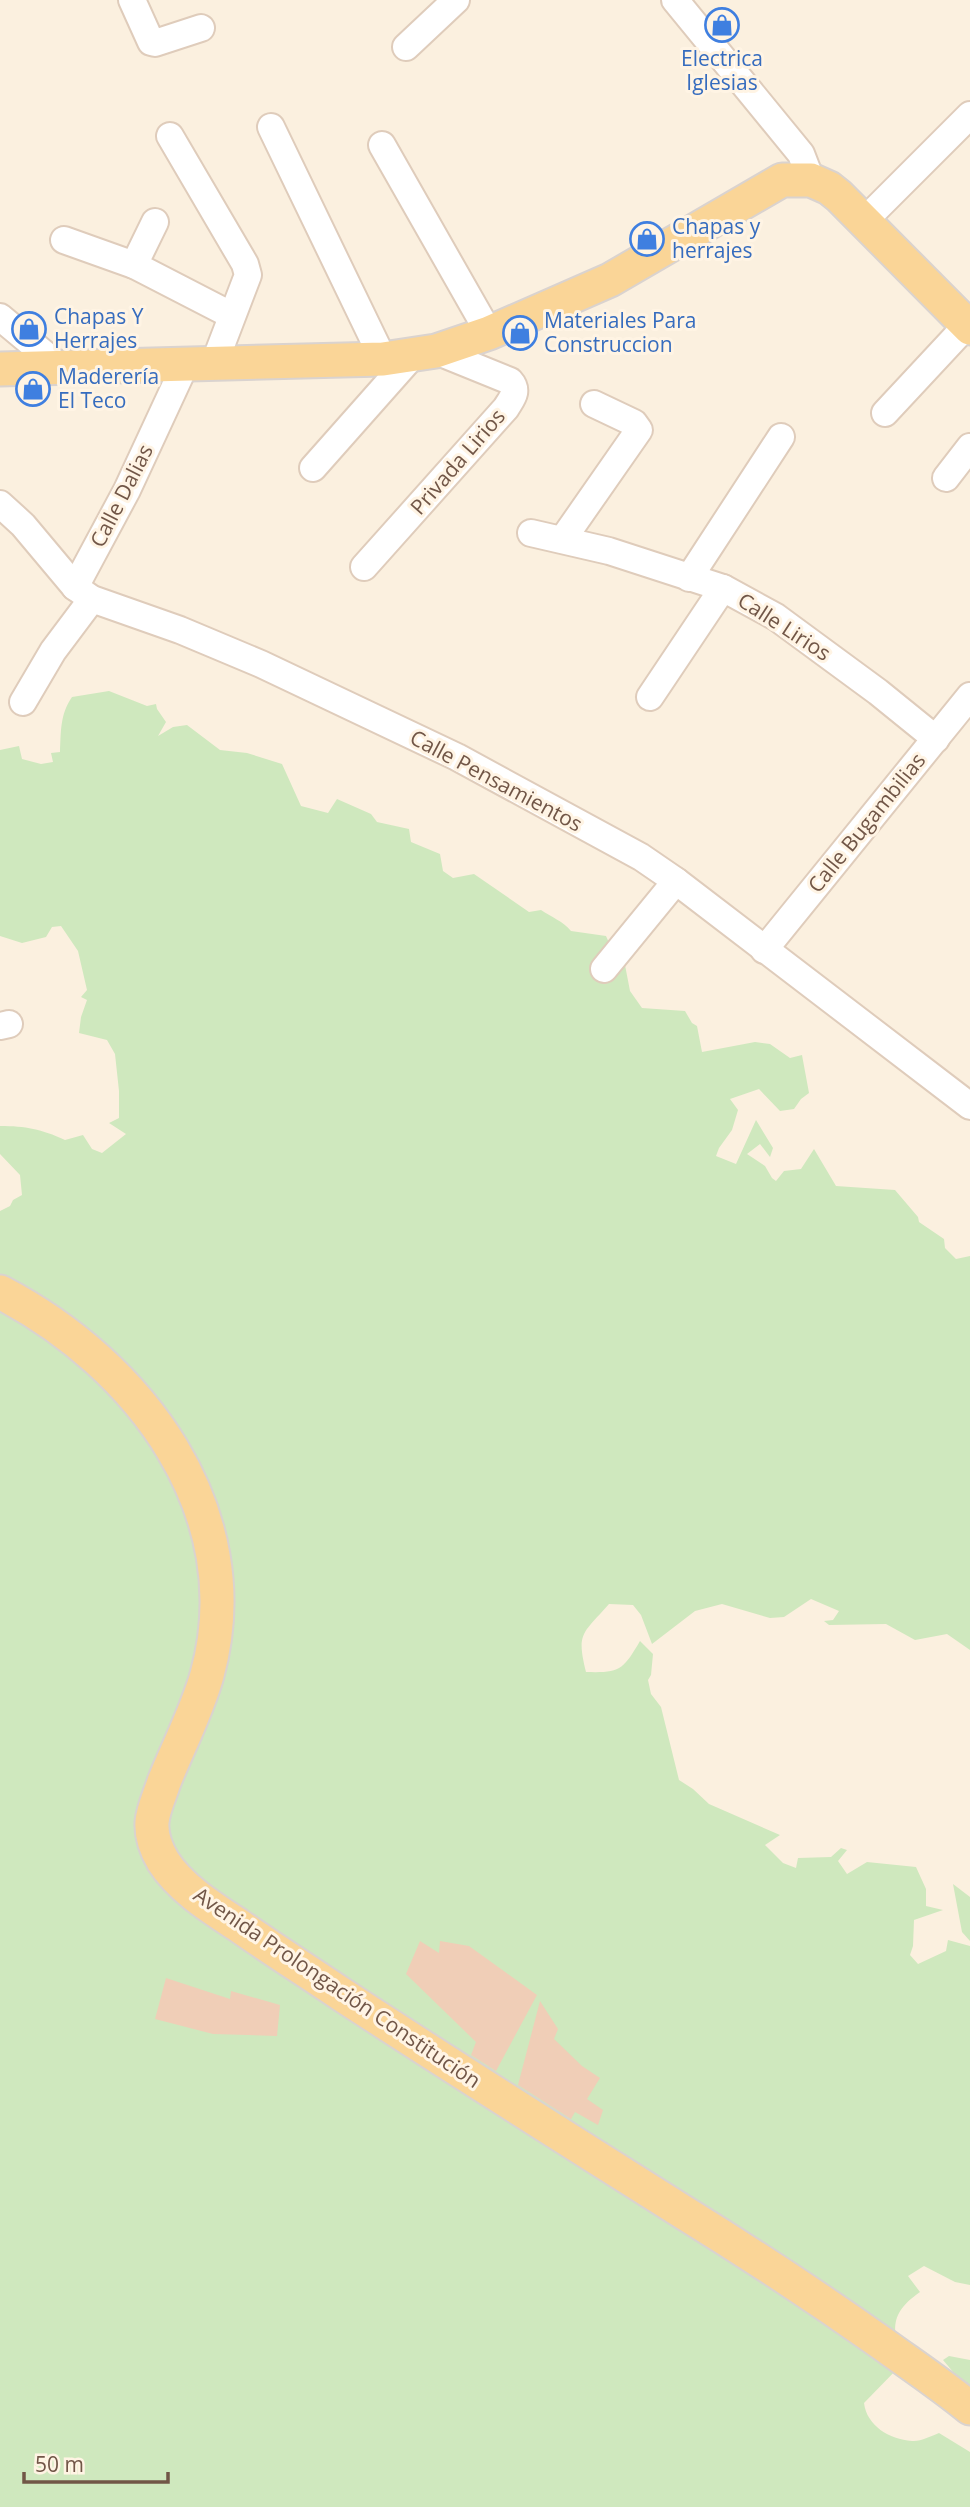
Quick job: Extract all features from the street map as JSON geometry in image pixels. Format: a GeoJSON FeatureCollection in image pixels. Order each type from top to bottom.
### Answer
{"type":"FeatureCollection","features":[{"type":"Feature","properties":{"kind":"main road"},"geometry":{"type":"LineString","coordinates":[[0,369],[199,365],[411,355],[489,333],[610,280],[782,180],[811,180],[829,188],[968,327]]}},
{"type":"Feature","properties":{"kind":"main road","name":"Avenida Prolongación Constitución"},"geometry":{"type":"LineString","coordinates":[[0,1292],[49,1320],[93,1355],[121,1382],[148,1412],[181,1460],[202,1512],[215,1575],[217,1634],[206,1679],[174,1756],[152,1819],[153,1835],[166,1866],[211,1907],[258,1939],[462,2074],[796,2282],[970,2408]]}},
{"type":"Feature","properties":{"kind":"street"},"geometry":{"type":"LineString","coordinates":[[132,0],[151,42],[201,28]]}},
{"type":"Feature","properties":{"kind":"street"},"geometry":{"type":"LineString","coordinates":[[406,47],[456,0]]}},
{"type":"Feature","properties":{"kind":"street"},"geometry":{"type":"LineString","coordinates":[[675,0],[800,154],[811,180]]}},
{"type":"Feature","properties":{"kind":"street"},"geometry":{"type":"LineString","coordinates":[[863,222],[970,115]]}},
{"type":"Feature","properties":{"kind":"street"},"geometry":{"type":"LineString","coordinates":[[271,127],[411,355],[313,468]]}},
{"type":"Feature","properties":{"kind":"street","name":"Calle Dalias"},"geometry":{"type":"LineString","coordinates":[[23,702],[83,593],[127,489],[231,315],[246,284],[247,271],[170,136]]}},
{"type":"Feature","properties":{"kind":"street"},"geometry":{"type":"LineString","coordinates":[[382,145],[489,333]]}},
{"type":"Feature","properties":{"kind":"street"},"geometry":{"type":"LineString","coordinates":[[134,265],[155,222]]}},
{"type":"Feature","properties":{"kind":"street"},"geometry":{"type":"LineString","coordinates":[[64,240],[134,265],[231,315]]}},
{"type":"Feature","properties":{"kind":"street"},"geometry":{"type":"LineString","coordinates":[[0,317],[60,367]]}},
{"type":"Feature","properties":{"kind":"street"},"geometry":{"type":"LineString","coordinates":[[885,412],[968,327]]}},
{"type":"Feature","properties":{"kind":"street","name":"Privada Lirios"},"geometry":{"type":"LineString","coordinates":[[364,568],[506,408],[514,394],[514,386],[510,381],[411,355]]}},
{"type":"Feature","properties":{"kind":"street"},"geometry":{"type":"LineString","coordinates":[[563,539],[639,430],[634,423],[594,404]]}},
{"type":"Feature","properties":{"kind":"street"},"geometry":{"type":"LineString","coordinates":[[689,578],[781,437]]}},
{"type":"Feature","properties":{"kind":"street"},"geometry":{"type":"LineString","coordinates":[[946,478],[970,447]]}},
{"type":"Feature","properties":{"kind":"street"},"geometry":{"type":"LineString","coordinates":[[0,504],[23,524],[83,593]]}},
{"type":"Feature","properties":{"kind":"street","name":"Calle Lirios"},"geometry":{"type":"LineString","coordinates":[[531,533],[609,551],[723,588],[776,617],[936,738]]}},
{"type":"Feature","properties":{"kind":"street"},"geometry":{"type":"LineString","coordinates":[[650,697],[723,588]]}},
{"type":"Feature","properties":{"kind":"street","name":"Calle Pensamientos"},"geometry":{"type":"LineString","coordinates":[[83,593],[261,664],[444,751],[640,857],[676,881],[970,1106]]}},
{"type":"Feature","properties":{"kind":"street","name":"Calle Bugambilias"},"geometry":{"type":"LineString","coordinates":[[764,950],[970,696]]}},
{"type":"Feature","properties":{"kind":"street"},"geometry":{"type":"LineString","coordinates":[[604,969],[676,881]]}},
{"type":"Feature","properties":{"kind":"green space"},"geometry":{"type":"Polygon","coordinates":[[[109,691],[147,706],[156,704],[166,722],[158,736],[173,727],[187,725],[220,750],[247,753],[282,764],[301,806],[328,813],[337,799],[371,814],[377,822],[409,829],[411,842],[440,854],[443,871],[453,878],[474,874],[529,912],[541,910],[571,931],[606,936],[614,954],[625,965],[630,991],[642,1008],[685,1011],[697,1026],[702,1052],[755,1042],[770,1044],[790,1058],[802,1055],[809,1093],[794,1109],[780,1111],[759,1089],[730,1099],[738,1110],[732,1130],[716,1156],[736,1164],[756,1120],[773,1148],[770,1157],[760,1144],[747,1154],[765,1166],[776,1181],[784,1171],[801,1169],[814,1149],[836,1186],[895,1190],[918,1217],[919,1222],[944,1239],[945,1248],[956,1259],[970,1256],[970,1650],[947,1634],[915,1640],[886,1624],[829,1625],[824,1621],[833,1620],[839,1611],[811,1599],[784,1617],[770,1618],[722,1604],[695,1611],[652,1644],[641,1615],[633,1605],[609,1604],[584,1634],[582,1649],[586,1672],[606,1672],[619,1668],[640,1641],[653,1654],[648,1680],[651,1694],[661,1707],[679,1780],[709,1804],[780,1835],[765,1845],[783,1863],[796,1868],[798,1858],[831,1857],[841,1848],[847,1850],[838,1861],[847,1874],[867,1862],[916,1867],[926,1889],[926,1906],[943,1910],[914,1920],[910,1955],[918,1964],[946,1951],[948,1940],[970,1946],[970,2285],[955,2282],[924,2266],[908,2276],[920,2292],[902,2308],[895,2324],[901,2365],[864,2403],[874,2425],[887,2434],[915,2441],[939,2433],[970,2452],[970,2507],[0,2507],[0,1211],[22,1195],[20,1175],[0,1154],[0,1126],[33,1129],[65,1140],[83,1135],[92,1149],[102,1153],[126,1134],[109,1123],[119,1118],[115,1054],[107,1040],[79,1033],[87,1000],[81,997],[87,990],[78,951],[61,926],[52,927],[46,937],[22,943],[0,936],[0,750],[19,746],[22,759],[41,764],[53,762],[51,753],[60,752],[63,717],[72,697],[109,691]]]}},
{"type":"Feature","properties":{"kind":"green space"},"geometry":{"type":"Polygon","coordinates":[[[953,1884],[970,1897],[970,1941],[962,1932],[953,1884]]]}},
{"type":"Feature","properties":{"kind":"green space"},"geometry":{"type":"Polygon","coordinates":[[[949,2356],[970,2360],[970,2392],[943,2360],[949,2356]]]}},
{"type":"Feature","properties":{"kind":"building"},"geometry":{"type":"Polygon","coordinates":[[[420,1941],[439,1953],[440,1941],[469,1946],[537,1995],[496,2071],[471,2055],[476,2042],[406,1974],[420,1941]]]}},
{"type":"Feature","properties":{"kind":"building"},"geometry":{"type":"Polygon","coordinates":[[[166,1978],[230,1999],[231,1991],[280,2005],[277,2036],[213,2034],[155,2019],[166,1978]]]}},
{"type":"Feature","properties":{"kind":"building"},"geometry":{"type":"Polygon","coordinates":[[[540,2001],[558,2029],[554,2039],[582,2066],[600,2078],[587,2099],[603,2110],[598,2125],[575,2112],[571,2119],[518,2085],[540,2001]]]}},
{"type":"Feature","properties":{"kind":"place","name":"Electrica Iglesias"},"geometry":{"type":"Point","coordinates":[722,25]}},
{"type":"Feature","properties":{"kind":"place","name":"Chapas y herrajes"},"geometry":{"type":"Point","coordinates":[647,239]}},
{"type":"Feature","properties":{"kind":"place","name":"Chapas Y Herrajes"},"geometry":{"type":"Point","coordinates":[29,329]}},
{"type":"Feature","properties":{"kind":"place","name":"Materiales Para Construccion"},"geometry":{"type":"Point","coordinates":[520,333]}},
{"type":"Feature","properties":{"kind":"place","name":"Maderería El Teco"},"geometry":{"type":"Point","coordinates":[33,389]}}]}
